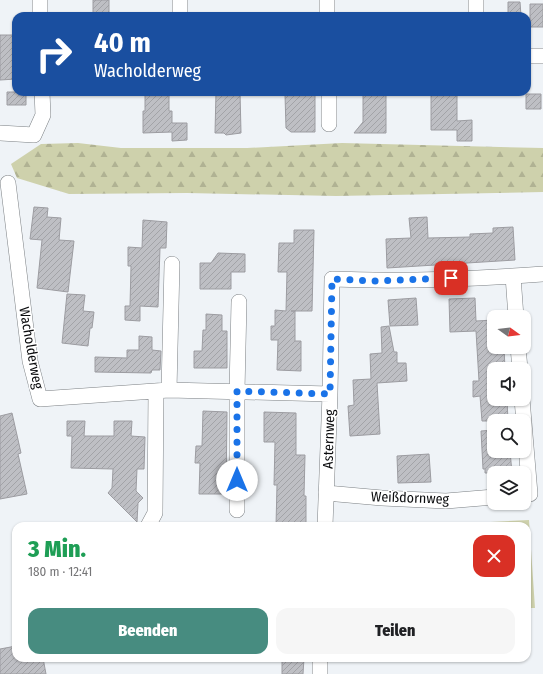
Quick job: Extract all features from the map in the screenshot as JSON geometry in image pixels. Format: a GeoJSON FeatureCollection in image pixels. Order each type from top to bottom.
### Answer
{"type":"FeatureCollection","features":[{"type":"Feature","properties":{"kind":"street"},"geometry":{"type":"LineString","coordinates":[[40,0],[40,12]]}},
{"type":"Feature","properties":{"kind":"street"},"geometry":{"type":"LineString","coordinates":[[180,0],[180,12]]}},
{"type":"Feature","properties":{"kind":"street"},"geometry":{"type":"LineString","coordinates":[[327,0],[327,12]]}},
{"type":"Feature","properties":{"kind":"street"},"geometry":{"type":"LineString","coordinates":[[476,0],[476,12]]}},
{"type":"Feature","properties":{"kind":"street"},"geometry":{"type":"LineString","coordinates":[[531,56],[543,56]]}},
{"type":"Feature","properties":{"kind":"street"},"geometry":{"type":"LineString","coordinates":[[0,133],[34,135],[43,115],[42,96]]}},
{"type":"Feature","properties":{"kind":"street"},"geometry":{"type":"LineString","coordinates":[[329,96],[329,124]]}},
{"type":"Feature","properties":{"kind":"street","name":"Wacholderweg"},"geometry":{"type":"LineString","coordinates":[[8,182],[30,361],[40,399],[163,391],[237,391],[330,394]]}},
{"type":"Feature","properties":{"kind":"street"},"geometry":{"type":"LineString","coordinates":[[150,522],[155,513],[172,264]]}},
{"type":"Feature","properties":{"kind":"street"},"geometry":{"type":"LineString","coordinates":[[515,310],[513,276],[543,274]]}},
{"type":"Feature","properties":{"kind":"street","name":"Asternweg"},"geometry":{"type":"LineString","coordinates":[[325,522],[330,394],[332,279],[374,281],[513,276]]}},
{"type":"Feature","properties":{"kind":"street"},"geometry":{"type":"LineString","coordinates":[[237,510],[237,391],[240,302]]}},
{"type":"Feature","properties":{"kind":"street"},"geometry":{"type":"LineString","coordinates":[[523,406],[532,493]]}},
{"type":"Feature","properties":{"kind":"street","name":"Weißdornweg"},"geometry":{"type":"LineString","coordinates":[[326,493],[382,498],[446,501],[487,498]]}},
{"type":"Feature","properties":{"kind":"street"},"geometry":{"type":"LineString","coordinates":[[320,662],[320,674]]}},
{"type":"Feature","properties":{"kind":"green space"},"geometry":{"type":"Polygon","coordinates":[[[78,143],[121,148],[247,148],[342,143],[543,148],[543,192],[336,196],[187,193],[69,194],[17,178],[11,164],[41,144],[78,143]]]}},
{"type":"Feature","properties":{"kind":"green space"},"geometry":{"type":"Polygon","coordinates":[[[529,520],[529,522],[490,522],[529,520]]]}},
{"type":"Feature","properties":{"kind":"green space"},"geometry":{"type":"Polygon","coordinates":[[[531,549],[535,608],[531,608],[531,549]]]}},
{"type":"Feature","properties":{"kind":"building"},"geometry":{"type":"Polygon","coordinates":[[[93,0],[109,0],[109,12],[93,12],[93,0]]]}},
{"type":"Feature","properties":{"kind":"building"},"geometry":{"type":"Polygon","coordinates":[[[508,2],[520,2],[521,12],[508,12],[508,2]]]}},
{"type":"Feature","properties":{"kind":"building"},"geometry":{"type":"Polygon","coordinates":[[[530,4],[543,4],[543,27],[531,27],[530,4]]]}},
{"type":"Feature","properties":{"kind":"building"},"geometry":{"type":"Polygon","coordinates":[[[0,35],[12,35],[12,79],[0,80],[0,35]]]}},
{"type":"Feature","properties":{"kind":"building"},"geometry":{"type":"Polygon","coordinates":[[[7,92],[12,92],[12,96],[26,96],[26,105],[7,105],[7,92]]]}},
{"type":"Feature","properties":{"kind":"building"},"geometry":{"type":"Polygon","coordinates":[[[531,94],[541,94],[541,109],[526,109],[526,96],[531,96],[531,94]]]}},
{"type":"Feature","properties":{"kind":"building"},"geometry":{"type":"Polygon","coordinates":[[[145,96],[169,96],[169,111],[172,111],[172,123],[187,123],[187,140],[172,141],[172,132],[143,133],[143,111],[145,111],[145,96]]]}},
{"type":"Feature","properties":{"kind":"building"},"geometry":{"type":"Polygon","coordinates":[[[216,96],[240,96],[241,133],[226,135],[224,133],[215,133],[216,96]]]}},
{"type":"Feature","properties":{"kind":"building"},"geometry":{"type":"Polygon","coordinates":[[[285,96],[315,96],[315,132],[291,132],[286,128],[285,96]]]}},
{"type":"Feature","properties":{"kind":"building"},"geometry":{"type":"Polygon","coordinates":[[[363,96],[386,96],[386,133],[354,133],[363,122],[363,96]]]}},
{"type":"Feature","properties":{"kind":"building"},"geometry":{"type":"Polygon","coordinates":[[[431,96],[457,96],[457,121],[472,120],[472,141],[457,141],[457,130],[431,130],[431,96]]]}},
{"type":"Feature","properties":{"kind":"building"},"geometry":{"type":"Polygon","coordinates":[[[34,207],[48,208],[47,217],[61,218],[59,240],[74,241],[68,292],[37,288],[42,240],[30,239],[34,207]]]}},
{"type":"Feature","properties":{"kind":"building"},"geometry":{"type":"Polygon","coordinates":[[[427,217],[428,238],[470,237],[470,234],[493,233],[493,228],[513,227],[515,260],[387,268],[386,239],[411,238],[409,218],[427,217]]]}},
{"type":"Feature","properties":{"kind":"building"},"geometry":{"type":"Polygon","coordinates":[[[143,220],[167,222],[166,248],[160,248],[158,307],[140,306],[140,321],[125,320],[125,306],[130,306],[131,266],[128,266],[128,247],[142,248],[143,220]]]}},
{"type":"Feature","properties":{"kind":"building"},"geometry":{"type":"Polygon","coordinates":[[[294,230],[314,230],[312,311],[295,311],[295,341],[301,341],[301,371],[277,370],[278,340],[271,340],[271,326],[275,326],[275,310],[286,311],[287,272],[278,272],[279,243],[294,243],[294,230]]]}},
{"type":"Feature","properties":{"kind":"building"},"geometry":{"type":"Polygon","coordinates":[[[218,253],[245,254],[245,272],[231,272],[231,289],[200,289],[200,263],[211,263],[218,253]]]}},
{"type":"Feature","properties":{"kind":"building"},"geometry":{"type":"Polygon","coordinates":[[[67,294],[85,295],[83,311],[94,312],[88,346],[62,343],[67,294]]]}},
{"type":"Feature","properties":{"kind":"building"},"geometry":{"type":"Polygon","coordinates":[[[416,298],[418,325],[390,326],[388,300],[416,298]]]}},
{"type":"Feature","properties":{"kind":"building"},"geometry":{"type":"Polygon","coordinates":[[[475,298],[476,321],[487,320],[487,354],[504,354],[505,362],[487,362],[487,406],[507,406],[508,414],[487,414],[487,421],[482,421],[480,396],[473,397],[473,381],[479,381],[476,331],[450,332],[449,299],[475,298]]]}},
{"type":"Feature","properties":{"kind":"building"},"geometry":{"type":"Polygon","coordinates":[[[206,314],[222,315],[222,331],[227,331],[227,368],[194,368],[194,351],[202,351],[203,330],[206,330],[206,314]]]}},
{"type":"Feature","properties":{"kind":"building"},"geometry":{"type":"Polygon","coordinates":[[[389,326],[394,352],[397,352],[397,363],[406,363],[407,381],[377,383],[380,434],[350,436],[348,406],[354,405],[353,380],[371,379],[370,354],[382,353],[381,327],[389,326]]]}},
{"type":"Feature","properties":{"kind":"building"},"geometry":{"type":"Polygon","coordinates":[[[139,336],[152,337],[152,350],[161,351],[160,370],[152,370],[151,373],[95,372],[95,357],[127,358],[127,350],[139,350],[139,336]]]}},
{"type":"Feature","properties":{"kind":"building"},"geometry":{"type":"Polygon","coordinates":[[[203,411],[227,412],[226,494],[199,494],[200,463],[195,463],[196,446],[202,446],[203,411]]]}},
{"type":"Feature","properties":{"kind":"building"},"geometry":{"type":"Polygon","coordinates":[[[264,412],[296,413],[296,455],[305,455],[304,496],[306,496],[306,522],[276,522],[277,485],[274,485],[275,442],[264,442],[264,412]]]}},
{"type":"Feature","properties":{"kind":"building"},"geometry":{"type":"Polygon","coordinates":[[[12,413],[21,453],[18,454],[27,494],[0,499],[0,416],[12,413]]]}},
{"type":"Feature","properties":{"kind":"building"},"geometry":{"type":"Polygon","coordinates":[[[67,421],[85,421],[84,436],[114,436],[114,421],[132,421],[131,436],[145,437],[144,469],[137,469],[136,491],[143,498],[138,503],[137,522],[108,493],[112,488],[113,469],[71,468],[72,436],[67,436],[67,421]]]}},
{"type":"Feature","properties":{"kind":"building"},"geometry":{"type":"Polygon","coordinates":[[[481,431],[487,431],[487,458],[511,458],[511,466],[487,466],[487,473],[485,473],[485,469],[483,469],[481,431]]]}},
{"type":"Feature","properties":{"kind":"building"},"geometry":{"type":"Polygon","coordinates":[[[429,454],[431,482],[398,483],[397,456],[429,454]]]}},
{"type":"Feature","properties":{"kind":"building"},"geometry":{"type":"Polygon","coordinates":[[[12,647],[12,662],[44,662],[46,674],[0,674],[0,649],[12,647]]]}},
{"type":"Feature","properties":{"kind":"building"},"geometry":{"type":"Polygon","coordinates":[[[282,662],[304,662],[303,674],[282,674],[282,662]]]}},
{"type":"Feature","properties":{"kind":"route"},"geometry":{"type":"LineString","coordinates":[[237,480],[237,391],[330,394],[332,279],[374,281],[451,278]]}}]}
